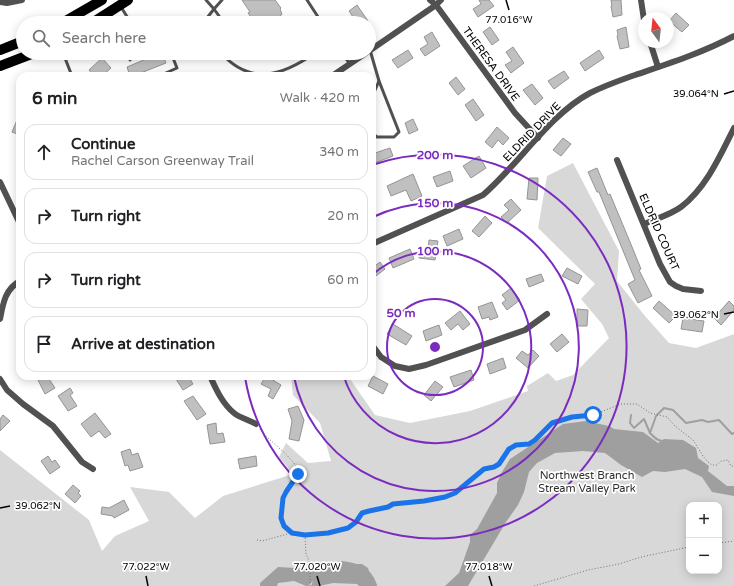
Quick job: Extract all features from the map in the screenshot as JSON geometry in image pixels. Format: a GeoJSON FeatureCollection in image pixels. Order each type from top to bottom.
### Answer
{"type":"FeatureCollection","features":[{"type":"Feature","properties":{"kind":"main road"},"geometry":{"type":"LineString","coordinates":[[74,16],[102,0]]}},
{"type":"Feature","properties":{"kind":"main road"},"geometry":{"type":"LineString","coordinates":[[103,16],[124,3]]}},
{"type":"Feature","properties":{"kind":"main road"},"geometry":{"type":"LineString","coordinates":[[0,50],[16,44]]}},
{"type":"Feature","properties":{"kind":"main road"},"geometry":{"type":"LineString","coordinates":[[0,66],[16,60]]}},
{"type":"Feature","properties":{"kind":"street"},"geometry":{"type":"LineString","coordinates":[[0,2],[7,4],[22,0]]}},
{"type":"Feature","properties":{"kind":"street","name":"THERESA DRIVE"},"geometry":{"type":"LineString","coordinates":[[430,0],[436,5],[515,113],[538,138]]}},
{"type":"Feature","properties":{"kind":"street"},"geometry":{"type":"LineString","coordinates":[[376,46],[436,5],[441,0]]}},
{"type":"Feature","properties":{"kind":"street"},"geometry":{"type":"LineString","coordinates":[[641,0],[643,12]]}},
{"type":"Feature","properties":{"kind":"street","name":"ELDRID DRIVE"},"geometry":{"type":"LineString","coordinates":[[376,242],[483,195],[498,182],[559,115],[589,93],[607,85],[710,48],[734,36]]}},
{"type":"Feature","properties":{"kind":"street"},"geometry":{"type":"LineString","coordinates":[[652,48],[658,67]]}},
{"type":"Feature","properties":{"kind":"street"},"geometry":{"type":"LineString","coordinates":[[338,72],[356,60]]}},
{"type":"Feature","properties":{"kind":"street"},"geometry":{"type":"LineString","coordinates":[[644,224],[680,208],[696,194],[712,171],[734,128]]}},
{"type":"Feature","properties":{"kind":"street","name":"ELDRID COURT"},"geometry":{"type":"LineString","coordinates":[[617,160],[660,264],[670,282],[683,289],[701,291]]}},
{"type":"Feature","properties":{"kind":"street"},"geometry":{"type":"LineString","coordinates":[[0,182],[16,216]]}},
{"type":"Feature","properties":{"kind":"street"},"geometry":{"type":"LineString","coordinates":[[0,319],[7,293],[16,285]]}},
{"type":"Feature","properties":{"kind":"street"},"geometry":{"type":"LineString","coordinates":[[376,350],[381,356],[396,366],[409,369],[426,365],[525,330],[547,314]]}},
{"type":"Feature","properties":{"kind":"street"},"geometry":{"type":"LineString","coordinates":[[0,379],[7,390],[53,426],[82,462],[93,469]]}},
{"type":"Feature","properties":{"kind":"street"},"geometry":{"type":"LineString","coordinates":[[212,380],[227,406],[235,413],[256,424]]}},
{"type":"Feature","properties":{"kind":"lane"},"geometry":{"type":"LineString","coordinates":[[206,0],[219,16]]}},
{"type":"Feature","properties":{"kind":"lane"},"geometry":{"type":"LineString","coordinates":[[208,16],[222,0]]}},
{"type":"Feature","properties":{"kind":"lane"},"geometry":{"type":"LineString","coordinates":[[306,0],[317,16]]}},
{"type":"Feature","properties":{"kind":"lane"},"geometry":{"type":"LineString","coordinates":[[124,3],[129,16]]}},
{"type":"Feature","properties":{"kind":"lane"},"geometry":{"type":"LineString","coordinates":[[66,60],[70,72]]}},
{"type":"Feature","properties":{"kind":"lane"},"geometry":{"type":"LineString","coordinates":[[168,72],[177,68],[174,60]]}},
{"type":"Feature","properties":{"kind":"lane"},"geometry":{"type":"LineString","coordinates":[[228,60],[235,67],[250,72]]}},
{"type":"Feature","properties":{"kind":"lane"},"geometry":{"type":"LineString","coordinates":[[280,72],[298,65],[305,60]]}},
{"type":"Feature","properties":{"kind":"lane"},"geometry":{"type":"LineString","coordinates":[[347,60],[350,64]]}},
{"type":"Feature","properties":{"kind":"lane"},"geometry":{"type":"LineString","coordinates":[[371,60],[375,72]]}},
{"type":"Feature","properties":{"kind":"lane"},"geometry":{"type":"LineString","coordinates":[[376,75],[399,132],[394,137],[376,136]]}},
{"type":"Feature","properties":{"kind":"lane"},"geometry":{"type":"LineString","coordinates":[[376,86],[378,81]]}},
{"type":"Feature","properties":{"kind":"path"},"geometry":{"type":"LineString","coordinates":[[257,540],[262,541],[292,533],[305,535],[328,533],[348,528],[356,522],[362,513],[388,507],[393,504],[445,497],[455,493],[484,469],[494,467],[499,464],[509,449],[516,445],[529,444],[535,440],[552,423],[572,417],[593,415],[621,404],[637,404],[650,413],[666,417],[693,440],[703,456],[712,465],[717,465],[721,461],[728,460],[731,466],[734,466]]}},
{"type":"Feature","properties":{"kind":"path"},"geometry":{"type":"LineString","coordinates":[[256,424],[292,461],[298,470],[298,474],[286,492],[282,505],[281,518],[284,526],[292,533]]}},
{"type":"Feature","properties":{"kind":"path"},"geometry":{"type":"LineString","coordinates":[[305,535],[306,554],[310,563],[310,586]]}},
{"type":"Feature","properties":{"kind":"path"},"geometry":{"type":"LineString","coordinates":[[722,542],[734,541]]}},
{"type":"Feature","properties":{"kind":"path"},"geometry":{"type":"LineString","coordinates":[[534,586],[588,570],[620,564],[686,548]]}},
{"type":"Feature","properties":{"kind":"green space","name":"Northwest Branch Stream Valley Park"},"geometry":{"type":"Polygon","coordinates":[[[573,163],[619,251],[617,281],[669,343],[696,348],[734,334],[734,586],[0,586],[0,450],[89,520],[102,551],[115,536],[149,521],[130,487],[169,492],[195,518],[223,496],[293,474],[279,457],[286,443],[308,463],[331,461],[320,423],[293,395],[291,380],[351,380],[375,415],[410,423],[470,411],[528,391],[527,386],[548,373],[556,381],[573,375],[609,338],[602,324],[581,299],[595,284],[538,228],[547,176],[573,163]]]}},
{"type":"Feature","properties":{"kind":"shaded area"},"geometry":{"type":"Polygon","coordinates":[[[586,421],[609,426],[614,429],[643,432],[658,443],[664,439],[683,440],[696,448],[698,458],[709,466],[708,471],[727,486],[734,486],[734,496],[712,492],[702,477],[685,469],[665,472],[653,471],[642,477],[621,465],[605,453],[583,451],[555,453],[537,463],[529,472],[524,492],[518,505],[506,522],[468,586],[445,586],[459,573],[470,542],[470,535],[477,529],[497,493],[497,483],[510,459],[563,424],[586,421]]]}},
{"type":"Feature","properties":{"kind":"shaded area"},"geometry":{"type":"Polygon","coordinates":[[[331,564],[362,564],[368,568],[374,586],[333,583],[311,586],[313,581],[306,586],[294,581],[278,583],[277,586],[260,586],[260,583],[278,567],[313,569],[331,564]]]}},
{"type":"Feature","properties":{"kind":"building"},"geometry":{"type":"Polygon","coordinates":[[[242,0],[275,0],[281,8],[282,14],[280,16],[250,16],[248,13],[250,12],[242,0]]]}},
{"type":"Feature","properties":{"kind":"building"},"geometry":{"type":"Polygon","coordinates":[[[479,0],[489,0],[494,6],[478,17],[473,9],[481,4],[479,0]]]}},
{"type":"Feature","properties":{"kind":"building"},"geometry":{"type":"Polygon","coordinates":[[[611,0],[621,0],[622,15],[613,17],[611,0]]]}},
{"type":"Feature","properties":{"kind":"building"},"geometry":{"type":"Polygon","coordinates":[[[357,5],[365,16],[352,16],[349,11],[357,5]]]}},
{"type":"Feature","properties":{"kind":"building"},"geometry":{"type":"Polygon","coordinates":[[[676,13],[689,25],[682,32],[674,25],[674,15],[676,13]]]}},
{"type":"Feature","properties":{"kind":"building"},"geometry":{"type":"Polygon","coordinates":[[[490,27],[499,40],[492,45],[483,32],[490,27]]]}},
{"type":"Feature","properties":{"kind":"building"},"geometry":{"type":"Polygon","coordinates":[[[626,27],[629,47],[620,49],[617,30],[626,27]]]}},
{"type":"Feature","properties":{"kind":"building"},"geometry":{"type":"Polygon","coordinates":[[[432,32],[440,46],[425,56],[420,49],[428,44],[424,37],[432,32]]]}},
{"type":"Feature","properties":{"kind":"building"},"geometry":{"type":"Polygon","coordinates":[[[513,47],[524,63],[511,73],[505,65],[512,61],[506,52],[513,47]]]}},
{"type":"Feature","properties":{"kind":"building"},"geometry":{"type":"Polygon","coordinates":[[[408,50],[413,58],[398,68],[392,60],[408,50]]]}},
{"type":"Feature","properties":{"kind":"building"},"geometry":{"type":"Polygon","coordinates":[[[599,50],[604,58],[585,71],[580,63],[599,50]]]}},
{"type":"Feature","properties":{"kind":"building"},"geometry":{"type":"Polygon","coordinates":[[[100,60],[104,60],[111,68],[106,72],[91,72],[89,70],[100,60]]]}},
{"type":"Feature","properties":{"kind":"building"},"geometry":{"type":"Polygon","coordinates":[[[144,60],[165,60],[166,63],[143,72],[129,72],[127,67],[144,60]]]}},
{"type":"Feature","properties":{"kind":"building"},"geometry":{"type":"Polygon","coordinates":[[[564,71],[569,78],[554,89],[548,81],[564,71]]]}},
{"type":"Feature","properties":{"kind":"building"},"geometry":{"type":"Polygon","coordinates":[[[456,77],[465,89],[458,95],[449,83],[456,77]]]}},
{"type":"Feature","properties":{"kind":"building"},"geometry":{"type":"Polygon","coordinates":[[[532,84],[543,98],[535,105],[523,90],[532,84]]]}},
{"type":"Feature","properties":{"kind":"building"},"geometry":{"type":"Polygon","coordinates":[[[473,99],[484,115],[476,121],[465,105],[473,99]]]}},
{"type":"Feature","properties":{"kind":"building"},"geometry":{"type":"Polygon","coordinates":[[[413,119],[418,130],[409,134],[405,123],[413,119]]]}},
{"type":"Feature","properties":{"kind":"building"},"geometry":{"type":"Polygon","coordinates":[[[16,122],[16,134],[12,132],[16,122]]]}},
{"type":"Feature","properties":{"kind":"building"},"geometry":{"type":"Polygon","coordinates":[[[497,127],[509,138],[503,145],[498,140],[492,148],[485,142],[497,127]]]}},
{"type":"Feature","properties":{"kind":"building"},"geometry":{"type":"Polygon","coordinates":[[[563,138],[571,144],[561,156],[553,150],[563,138]]]}},
{"type":"Feature","properties":{"kind":"building"},"geometry":{"type":"Polygon","coordinates":[[[390,148],[393,156],[376,162],[376,153],[390,148]]]}},
{"type":"Feature","properties":{"kind":"building"},"geometry":{"type":"Polygon","coordinates":[[[479,156],[486,168],[471,178],[463,166],[479,156]]]}},
{"type":"Feature","properties":{"kind":"building"},"geometry":{"type":"Polygon","coordinates":[[[597,168],[608,195],[610,194],[630,242],[641,269],[639,270],[652,296],[638,303],[628,284],[635,280],[599,192],[597,192],[588,172],[597,168]]]}},
{"type":"Feature","properties":{"kind":"building"},"geometry":{"type":"Polygon","coordinates":[[[450,171],[453,181],[437,187],[433,177],[450,171]]]}},
{"type":"Feature","properties":{"kind":"building"},"geometry":{"type":"Polygon","coordinates":[[[413,174],[422,196],[411,201],[406,190],[391,196],[387,186],[413,174]]]}},
{"type":"Feature","properties":{"kind":"building"},"geometry":{"type":"Polygon","coordinates":[[[529,178],[538,178],[537,200],[527,199],[529,178]]]}},
{"type":"Feature","properties":{"kind":"building"},"geometry":{"type":"Polygon","coordinates":[[[511,199],[521,210],[507,223],[501,217],[509,210],[504,205],[511,199]]]}},
{"type":"Feature","properties":{"kind":"building"},"geometry":{"type":"Polygon","coordinates":[[[485,216],[492,223],[479,237],[472,231],[485,216]]]}},
{"type":"Feature","properties":{"kind":"building"},"geometry":{"type":"Polygon","coordinates":[[[459,229],[463,239],[447,246],[443,236],[459,229]]]}},
{"type":"Feature","properties":{"kind":"building"},"geometry":{"type":"Polygon","coordinates":[[[429,240],[438,241],[435,260],[419,258],[421,248],[428,249],[429,240]]]}},
{"type":"Feature","properties":{"kind":"building"},"geometry":{"type":"Polygon","coordinates":[[[410,249],[414,259],[393,268],[389,258],[410,249]]]}},
{"type":"Feature","properties":{"kind":"building"},"geometry":{"type":"Polygon","coordinates":[[[380,262],[385,269],[376,276],[376,265],[380,262]]]}},
{"type":"Feature","properties":{"kind":"building"},"geometry":{"type":"Polygon","coordinates":[[[567,268],[582,276],[578,284],[562,276],[567,268]]]}},
{"type":"Feature","properties":{"kind":"building"},"geometry":{"type":"Polygon","coordinates":[[[541,274],[544,281],[529,287],[526,279],[541,274]]]}},
{"type":"Feature","properties":{"kind":"building"},"geometry":{"type":"Polygon","coordinates":[[[511,288],[520,300],[507,310],[502,303],[506,300],[502,295],[511,288]]]}},
{"type":"Feature","properties":{"kind":"building"},"geometry":{"type":"Polygon","coordinates":[[[659,301],[676,316],[669,323],[653,308],[659,301]]]}},
{"type":"Feature","properties":{"kind":"building"},"geometry":{"type":"Polygon","coordinates":[[[729,301],[734,306],[734,310],[721,325],[714,318],[729,301]]]}},
{"type":"Feature","properties":{"kind":"building"},"geometry":{"type":"Polygon","coordinates":[[[492,302],[498,317],[490,320],[489,317],[482,319],[478,307],[492,302]]]}},
{"type":"Feature","properties":{"kind":"building"},"geometry":{"type":"Polygon","coordinates":[[[577,309],[588,310],[587,326],[577,326],[577,309]]]}},
{"type":"Feature","properties":{"kind":"building"},"geometry":{"type":"Polygon","coordinates":[[[460,311],[470,324],[463,330],[458,324],[451,330],[445,323],[460,311]]]}},
{"type":"Feature","properties":{"kind":"building"},"geometry":{"type":"Polygon","coordinates":[[[683,318],[704,321],[702,332],[681,329],[683,318]]]}},
{"type":"Feature","properties":{"kind":"building"},"geometry":{"type":"Polygon","coordinates":[[[393,324],[412,336],[406,345],[387,334],[393,324]]]}},
{"type":"Feature","properties":{"kind":"building"},"geometry":{"type":"Polygon","coordinates":[[[439,325],[442,335],[426,341],[423,331],[439,325]]]}},
{"type":"Feature","properties":{"kind":"building"},"geometry":{"type":"Polygon","coordinates":[[[562,334],[569,342],[557,352],[550,344],[562,334]]]}},
{"type":"Feature","properties":{"kind":"building"},"geometry":{"type":"Polygon","coordinates":[[[533,350],[539,356],[528,368],[516,358],[522,351],[528,355],[533,350]]]}},
{"type":"Feature","properties":{"kind":"building"},"geometry":{"type":"Polygon","coordinates":[[[503,358],[506,368],[490,374],[487,364],[503,358]]]}},
{"type":"Feature","properties":{"kind":"building"},"geometry":{"type":"Polygon","coordinates":[[[471,370],[474,380],[454,387],[450,377],[471,370]]]}},
{"type":"Feature","properties":{"kind":"building"},"geometry":{"type":"Polygon","coordinates":[[[376,378],[388,384],[383,394],[368,386],[371,380],[376,380],[376,378]]]}},
{"type":"Feature","properties":{"kind":"building"},"geometry":{"type":"Polygon","coordinates":[[[38,380],[50,380],[55,388],[45,394],[38,380]]]}},
{"type":"Feature","properties":{"kind":"building"},"geometry":{"type":"Polygon","coordinates":[[[177,380],[190,380],[193,384],[183,390],[177,380]]]}},
{"type":"Feature","properties":{"kind":"building"},"geometry":{"type":"Polygon","coordinates":[[[264,380],[273,380],[281,385],[273,399],[268,396],[271,389],[261,384],[264,380]]]}},
{"type":"Feature","properties":{"kind":"building"},"geometry":{"type":"Polygon","coordinates":[[[435,381],[443,387],[431,401],[424,395],[435,381]]]}},
{"type":"Feature","properties":{"kind":"building"},"geometry":{"type":"Polygon","coordinates":[[[70,388],[73,393],[70,395],[77,406],[68,411],[58,396],[70,388]]]}},
{"type":"Feature","properties":{"kind":"building"},"geometry":{"type":"Polygon","coordinates":[[[193,396],[206,414],[197,420],[184,401],[193,396]]]}},
{"type":"Feature","properties":{"kind":"building"},"geometry":{"type":"Polygon","coordinates":[[[298,406],[304,420],[299,441],[289,439],[292,421],[288,409],[298,406]]]}},
{"type":"Feature","properties":{"kind":"building"},"geometry":{"type":"Polygon","coordinates":[[[95,413],[111,434],[105,438],[99,431],[91,437],[81,424],[95,413]]]}},
{"type":"Feature","properties":{"kind":"building"},"geometry":{"type":"Polygon","coordinates":[[[3,415],[10,421],[0,431],[0,419],[3,415]]]}},
{"type":"Feature","properties":{"kind":"building"},"geometry":{"type":"Polygon","coordinates":[[[216,423],[217,434],[223,433],[225,442],[210,444],[207,425],[216,423]]]}},
{"type":"Feature","properties":{"kind":"building"},"geometry":{"type":"Polygon","coordinates":[[[130,449],[132,455],[138,453],[143,467],[130,471],[128,465],[125,466],[121,452],[130,449]]]}},
{"type":"Feature","properties":{"kind":"building"},"geometry":{"type":"Polygon","coordinates":[[[48,456],[52,462],[55,460],[60,467],[50,474],[41,461],[48,456]]]}},
{"type":"Feature","properties":{"kind":"building"},"geometry":{"type":"Polygon","coordinates":[[[256,456],[257,466],[240,469],[238,459],[256,456]]]}},
{"type":"Feature","properties":{"kind":"building"},"geometry":{"type":"Polygon","coordinates":[[[73,485],[80,491],[78,493],[81,496],[75,503],[65,494],[73,485]]]}},
{"type":"Feature","properties":{"kind":"building"},"geometry":{"type":"Polygon","coordinates":[[[124,500],[129,510],[114,518],[113,516],[101,514],[102,507],[109,508],[124,500]]]}},
{"type":"Feature","properties":{"kind":"waterway"},"geometry":{"type":"LineString","coordinates":[[663,441],[657,440],[650,433],[656,416],[664,408],[673,410],[686,423],[702,420],[708,422],[719,420],[732,434],[734,433]]}},
{"type":"Feature","properties":{"kind":"waterway"},"geometry":{"type":"LineString","coordinates":[[631,415],[630,423],[634,428],[644,419],[650,433]]}},
{"type":"Feature","properties":{"kind":"waterway"},"geometry":{"type":"LineString","coordinates":[[341,567],[360,572],[366,577],[371,586]]}},
{"type":"Feature","properties":{"kind":"route"},"geometry":{"type":"LineString","coordinates":[[298,474],[283,498],[281,518],[284,526],[292,533],[305,535],[328,533],[348,528],[356,522],[362,513],[388,507],[393,504],[424,501],[432,498],[445,497],[455,493],[484,469],[494,467],[499,464],[509,449],[516,445],[529,444],[552,423],[572,417],[593,415]]}}]}
